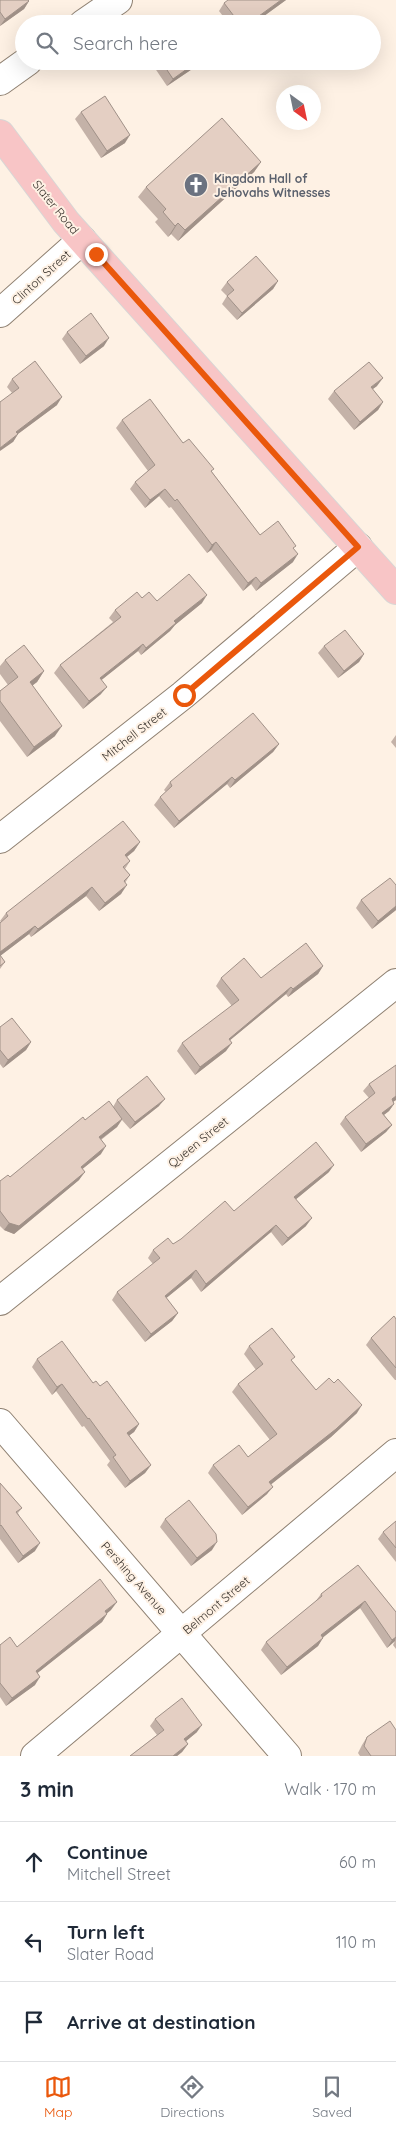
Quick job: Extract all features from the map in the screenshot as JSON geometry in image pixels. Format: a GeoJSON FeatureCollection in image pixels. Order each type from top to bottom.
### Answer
{"type":"FeatureCollection","features":[{"type":"Feature","properties":{"kind":"main road","name":"Slater Road"},"geometry":{"type":"LineString","coordinates":[[0,134],[51,204],[82,240],[396,590]]}},
{"type":"Feature","properties":{"kind":"street"},"geometry":{"type":"LineString","coordinates":[[96,15],[118,0]]}},
{"type":"Feature","properties":{"kind":"street"},"geometry":{"type":"LineString","coordinates":[[0,81],[15,70]]}},
{"type":"Feature","properties":{"kind":"street","name":"Clinton Street"},"geometry":{"type":"LineString","coordinates":[[0,313],[82,240]]}},
{"type":"Feature","properties":{"kind":"street","name":"Mitchell Street"},"geometry":{"type":"LineString","coordinates":[[0,839],[184,695],[358,547]]}},
{"type":"Feature","properties":{"kind":"street","name":"Queen Street"},"geometry":{"type":"LineString","coordinates":[[0,1300],[396,984]]}},
{"type":"Feature","properties":{"kind":"street","name":"Pershing Avenue"},"geometry":{"type":"LineString","coordinates":[[0,1423],[287,1756]]}},
{"type":"Feature","properties":{"kind":"street","name":"Belmont Street"},"geometry":{"type":"LineString","coordinates":[[35,1756],[183,1634],[396,1453]]}},
{"type":"Feature","properties":{"kind":"building"},"geometry":{"type":"Polygon","coordinates":[[[0,0],[29,1],[5,19],[0,12],[0,0]]]}},
{"type":"Feature","properties":{"kind":"building"},"geometry":{"type":"Polygon","coordinates":[[[228,0],[281,0],[260,15],[233,15],[224,3],[228,0]]]}},
{"type":"Feature","properties":{"kind":"building"},"geometry":{"type":"Polygon","coordinates":[[[167,70],[186,70],[173,79],[167,70]]]}},
{"type":"Feature","properties":{"kind":"building"},"geometry":{"type":"Polygon","coordinates":[[[105,96],[130,135],[107,151],[81,112],[105,96]]]}},
{"type":"Feature","properties":{"kind":"building","name":"Kingdom Hall of Jehovahs Witnesses"},"geometry":{"type":"Polygon","coordinates":[[[222,118],[261,162],[185,230],[178,223],[175,226],[163,212],[166,209],[146,187],[222,118]]]}},
{"type":"Feature","properties":{"kind":"building"},"geometry":{"type":"Polygon","coordinates":[[[256,256],[278,281],[242,313],[227,296],[234,290],[227,282],[256,256]]]}},
{"type":"Feature","properties":{"kind":"building"},"geometry":{"type":"Polygon","coordinates":[[[91,313],[109,338],[86,356],[67,332],[91,313]]]}},
{"type":"Feature","properties":{"kind":"building"},"geometry":{"type":"Polygon","coordinates":[[[35,361],[62,397],[16,432],[18,434],[0,448],[0,402],[19,388],[12,379],[35,361]]]}},
{"type":"Feature","properties":{"kind":"building"},"geometry":{"type":"Polygon","coordinates":[[[369,362],[383,378],[371,387],[383,402],[360,422],[334,391],[369,362]]]}},
{"type":"Feature","properties":{"kind":"building"},"geometry":{"type":"Polygon","coordinates":[[[150,399],[183,443],[189,439],[214,469],[211,471],[260,535],[278,521],[296,546],[293,548],[298,554],[261,583],[256,577],[248,583],[216,542],[212,545],[177,499],[175,501],[165,489],[150,500],[135,482],[155,465],[122,420],[150,399]]]}},
{"type":"Feature","properties":{"kind":"building"},"geometry":{"type":"Polygon","coordinates":[[[189,574],[207,595],[174,621],[176,623],[146,648],[143,644],[100,678],[107,687],[89,701],[60,665],[121,617],[115,610],[137,592],[142,598],[149,592],[157,601],[189,574]]]}},
{"type":"Feature","properties":{"kind":"building"},"geometry":{"type":"Polygon","coordinates":[[[345,630],[364,654],[344,671],[324,646],[345,630]]]}},
{"type":"Feature","properties":{"kind":"building"},"geometry":{"type":"Polygon","coordinates":[[[24,645],[44,671],[30,682],[62,726],[34,747],[0,701],[0,691],[18,677],[5,660],[24,645]]]}},
{"type":"Feature","properties":{"kind":"building"},"geometry":{"type":"Polygon","coordinates":[[[253,713],[279,744],[235,780],[232,777],[179,821],[160,797],[172,786],[170,782],[253,713]]]}},
{"type":"Feature","properties":{"kind":"building"},"geometry":{"type":"Polygon","coordinates":[[[123,821],[140,842],[125,855],[130,861],[123,867],[130,875],[124,881],[127,885],[105,903],[92,887],[38,929],[35,926],[0,952],[0,923],[8,916],[6,913],[123,821]]]}},
{"type":"Feature","properties":{"kind":"building"},"geometry":{"type":"Polygon","coordinates":[[[390,878],[396,885],[396,906],[378,921],[361,900],[390,878]]]}},
{"type":"Feature","properties":{"kind":"building"},"geometry":{"type":"Polygon","coordinates":[[[306,943],[323,966],[293,989],[291,987],[229,1039],[232,1043],[200,1067],[182,1043],[239,1000],[221,978],[244,958],[261,978],[306,943]]]}},
{"type":"Feature","properties":{"kind":"building"},"geometry":{"type":"Polygon","coordinates":[[[0,955],[5,962],[0,966],[0,955]]]}},
{"type":"Feature","properties":{"kind":"building"},"geometry":{"type":"Polygon","coordinates":[[[12,1018],[31,1042],[8,1060],[0,1050],[0,1027],[12,1018]]]}},
{"type":"Feature","properties":{"kind":"building"},"geometry":{"type":"Polygon","coordinates":[[[396,1065],[396,1096],[392,1099],[394,1104],[382,1113],[392,1125],[366,1144],[345,1117],[375,1093],[369,1084],[396,1065]]]}},
{"type":"Feature","properties":{"kind":"building"},"geometry":{"type":"Polygon","coordinates":[[[147,1076],[165,1099],[135,1122],[117,1100],[147,1076]]]}},
{"type":"Feature","properties":{"kind":"building"},"geometry":{"type":"Polygon","coordinates":[[[109,1101],[122,1119],[99,1137],[106,1146],[81,1167],[85,1172],[19,1226],[9,1223],[0,1211],[0,1181],[8,1175],[10,1177],[83,1117],[85,1120],[109,1101]]]}},
{"type":"Feature","properties":{"kind":"building"},"geometry":{"type":"Polygon","coordinates":[[[316,1142],[334,1165],[294,1197],[312,1218],[288,1238],[276,1225],[206,1284],[196,1270],[165,1296],[178,1313],[151,1334],[117,1292],[160,1258],[153,1250],[168,1238],[173,1244],[181,1239],[225,1201],[234,1211],[316,1142]]]}},
{"type":"Feature","properties":{"kind":"building"},"geometry":{"type":"Polygon","coordinates":[[[394,1316],[396,1319],[396,1368],[371,1338],[394,1316]]]}},
{"type":"Feature","properties":{"kind":"building"},"geometry":{"type":"Polygon","coordinates":[[[272,1328],[295,1357],[291,1360],[316,1390],[329,1378],[334,1383],[338,1379],[362,1405],[336,1429],[269,1482],[273,1487],[248,1507],[213,1465],[239,1445],[248,1457],[277,1434],[238,1384],[263,1364],[249,1346],[272,1328]]]}},
{"type":"Feature","properties":{"kind":"building"},"geometry":{"type":"Polygon","coordinates":[[[62,1341],[93,1383],[96,1381],[100,1386],[107,1381],[139,1424],[127,1433],[151,1465],[130,1481],[113,1457],[116,1455],[89,1418],[62,1384],[57,1387],[37,1359],[62,1341]]]}},
{"type":"Feature","properties":{"kind":"building"},"geometry":{"type":"Polygon","coordinates":[[[0,1483],[22,1508],[16,1512],[40,1543],[23,1556],[0,1526],[0,1483]]]}},
{"type":"Feature","properties":{"kind":"building"},"geometry":{"type":"Polygon","coordinates":[[[189,1500],[216,1534],[217,1542],[197,1558],[165,1519],[189,1500]]]}},
{"type":"Feature","properties":{"kind":"building"},"geometry":{"type":"Polygon","coordinates":[[[396,1521],[396,1548],[383,1532],[396,1521]]]}},
{"type":"Feature","properties":{"kind":"building"},"geometry":{"type":"Polygon","coordinates":[[[358,1565],[396,1612],[396,1637],[392,1640],[365,1601],[321,1635],[323,1638],[287,1667],[266,1642],[322,1596],[321,1594],[358,1565]]]}},
{"type":"Feature","properties":{"kind":"building"},"geometry":{"type":"Polygon","coordinates":[[[100,1579],[117,1602],[105,1611],[107,1614],[36,1671],[40,1677],[12,1698],[0,1683],[0,1645],[10,1637],[17,1647],[100,1579]]]}},
{"type":"Feature","properties":{"kind":"building"},"geometry":{"type":"Polygon","coordinates":[[[182,1698],[202,1725],[184,1739],[188,1744],[173,1756],[130,1756],[164,1730],[155,1719],[182,1698]]]}},
{"type":"Feature","properties":{"kind":"building"},"geometry":{"type":"Polygon","coordinates":[[[390,1721],[396,1730],[396,1756],[371,1756],[364,1746],[367,1737],[390,1721]]]}},
{"type":"Feature","properties":{"kind":"place","name":"Kingdom Hall of Jehovahs Witnesses"},"geometry":{"type":"Point","coordinates":[196,185]}},
{"type":"Feature","properties":{"kind":"route"},"geometry":{"type":"LineString","coordinates":[[96,254],[260,440],[358,547],[184,695]]}}]}
